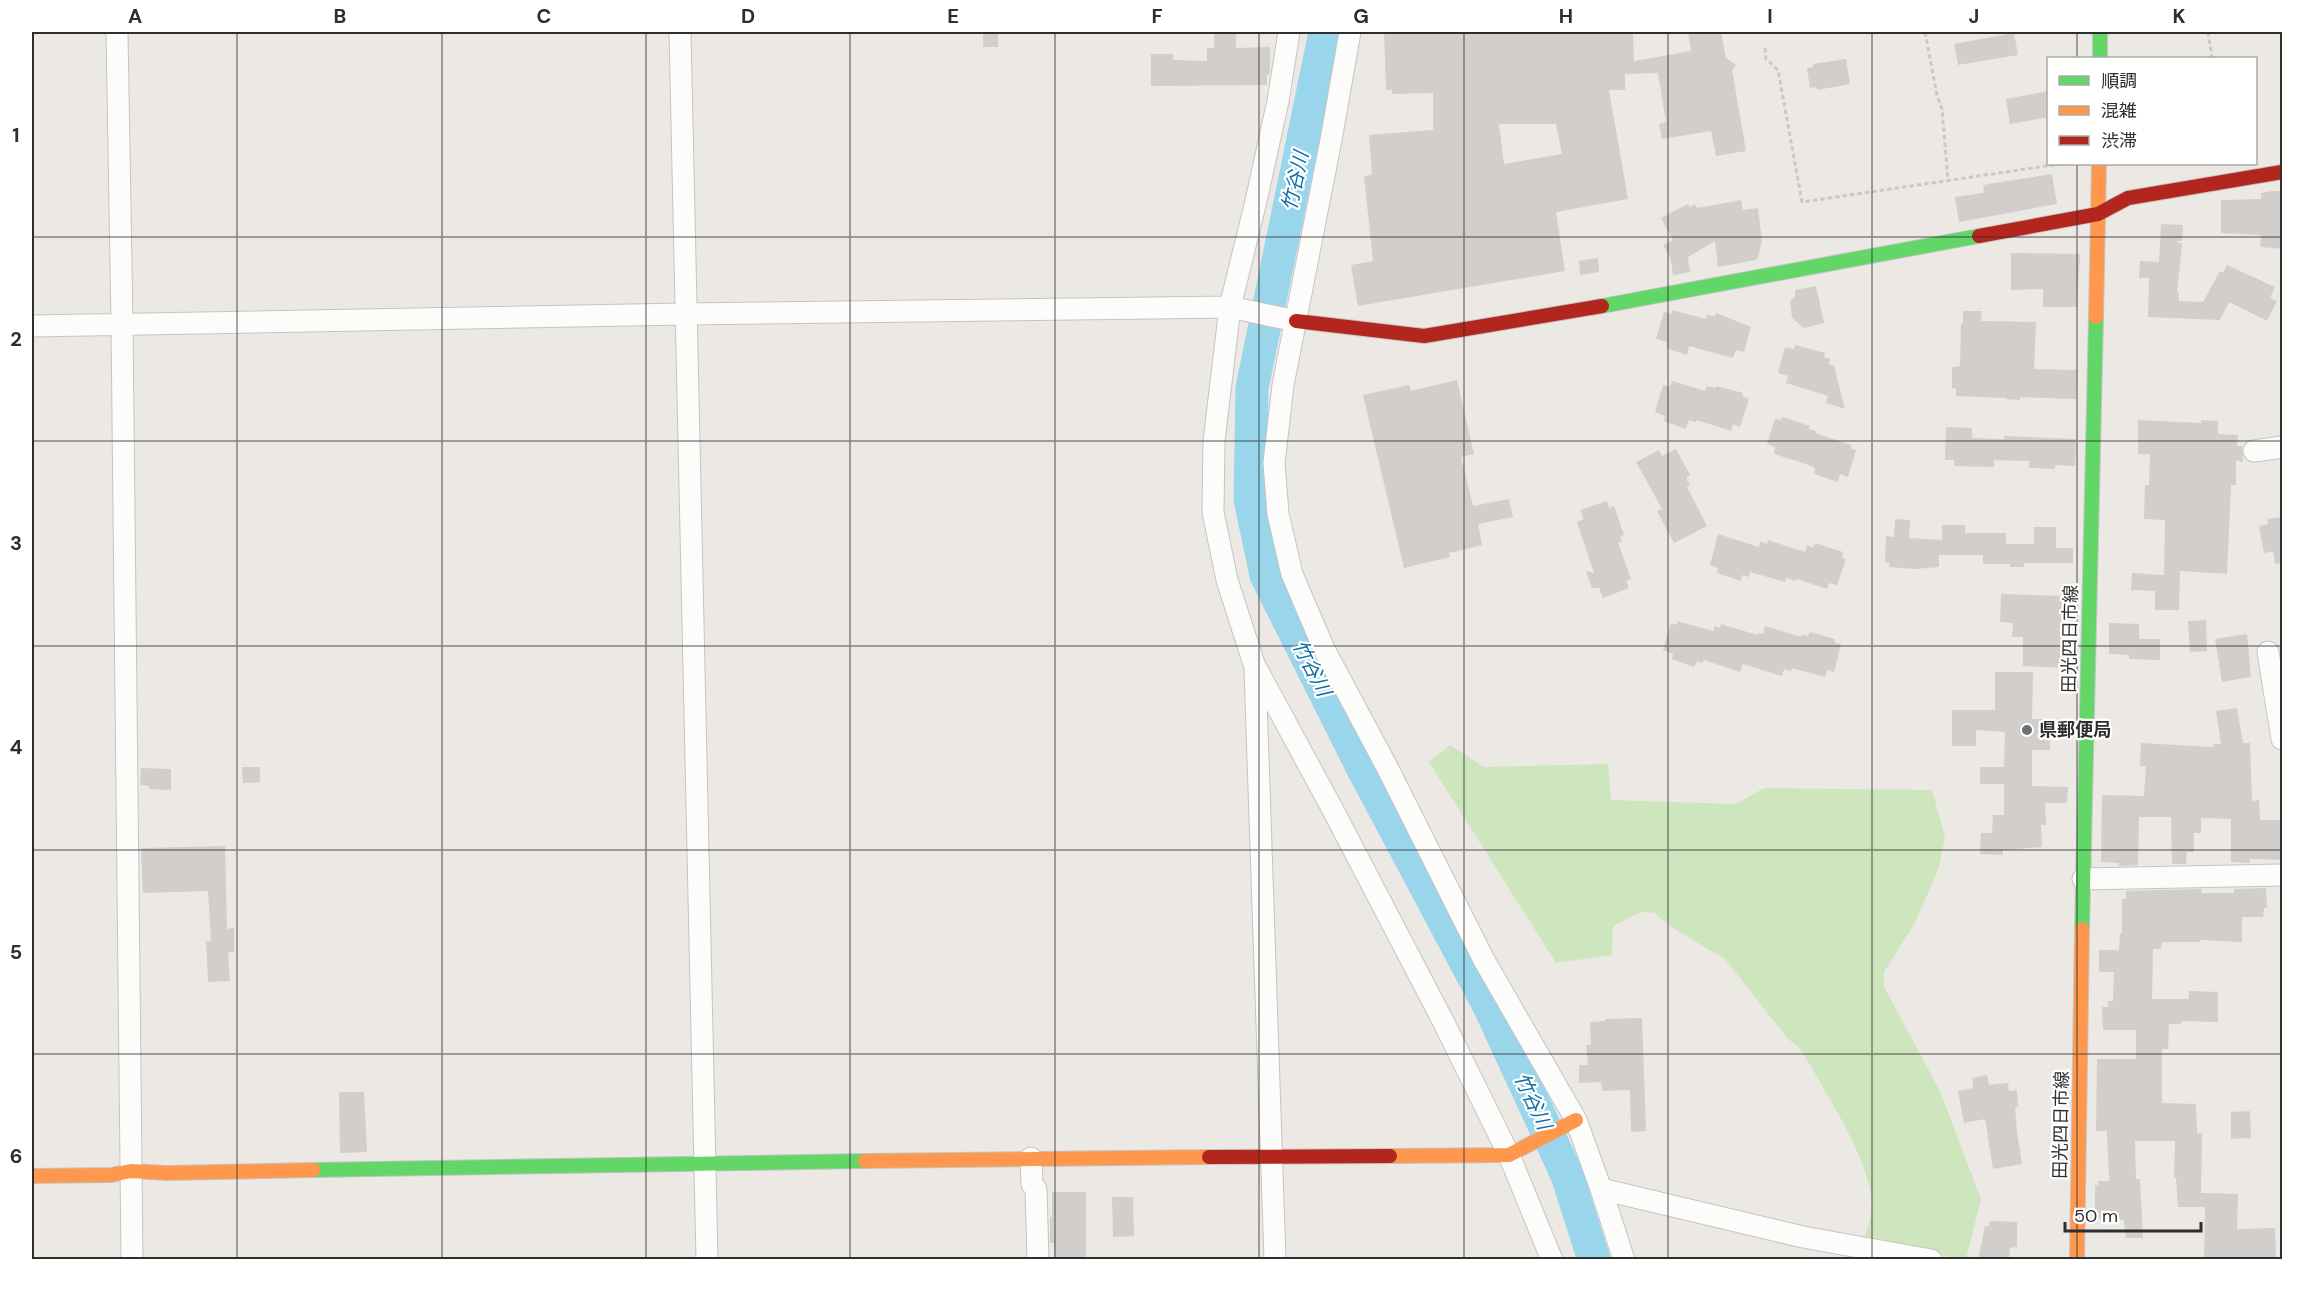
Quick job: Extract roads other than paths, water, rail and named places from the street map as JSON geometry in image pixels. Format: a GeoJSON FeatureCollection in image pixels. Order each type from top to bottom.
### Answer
{"type":"FeatureCollection","features":[{"type":"Feature","properties":{"kind":"street"},"geometry":{"type":"LineString","coordinates":[[117,32],[132,1260]]}},
{"type":"Feature","properties":{"kind":"street"},"geometry":{"type":"LineString","coordinates":[[680,32],[707,1260]]}},
{"type":"Feature","properties":{"kind":"street"},"geometry":{"type":"LineString","coordinates":[[1289,32],[1278,101],[1236,308],[1214,441],[1213,512],[1227,580],[1254,664],[1334,812],[1509,1155],[1552,1260]]}},
{"type":"Feature","properties":{"kind":"street"},"geometry":{"type":"LineString","coordinates":[[1350,32],[1291,320],[1274,463],[1278,514],[1292,574],[1324,649],[1387,767],[1484,960],[1571,1123],[1601,1189],[1624,1260]]}},
{"type":"Feature","properties":{"kind":"street"},"geometry":{"type":"LineString","coordinates":[[2100,32],[2100,57]]}},
{"type":"Feature","properties":{"kind":"street","name":"田光四日市線"},"geometry":{"type":"LineString","coordinates":[[2077,1260],[2099,165]]}},
{"type":"Feature","properties":{"kind":"street"},"geometry":{"type":"LineString","coordinates":[[32,326],[685,314],[1236,308],[1291,320],[1424,336],[1541,317],[2098,214],[2128,198],[2283,172]]}},
{"type":"Feature","properties":{"kind":"street"},"geometry":{"type":"LineString","coordinates":[[2253,451],[2283,447]]}},
{"type":"Feature","properties":{"kind":"street"},"geometry":{"type":"LineString","coordinates":[[2268,651],[2283,739]]}},
{"type":"Feature","properties":{"kind":"street"},"geometry":{"type":"LineString","coordinates":[[1254,664],[1275,1260]]}},
{"type":"Feature","properties":{"kind":"street"},"geometry":{"type":"LineString","coordinates":[[2083,879],[2283,875]]}},
{"type":"Feature","properties":{"kind":"street"},"geometry":{"type":"LineString","coordinates":[[32,1176],[111,1175],[130,1171],[179,1173],[1031,1158],[1509,1155],[1571,1123]]}},
{"type":"Feature","properties":{"kind":"street"},"geometry":{"type":"LineString","coordinates":[[1031,1158],[1032,1184],[1036,1188],[1038,1260]]}},
{"type":"Feature","properties":{"kind":"street"},"geometry":{"type":"LineString","coordinates":[[1601,1189],[1803,1237],[1931,1260]]}},
{"type":"Feature","properties":{"kind":"waterway","name":"竹谷川"},"geometry":{"type":"LineString","coordinates":[[1325,32],[1252,388],[1250,499],[1266,575],[1362,767],[1489,1006],[1567,1175],[1594,1260]]}},
{"type":"Feature","properties":{"kind":"place","name":"県郵便局"},"geometry":{"type":"Point","coordinates":[2027,730]}}]}
